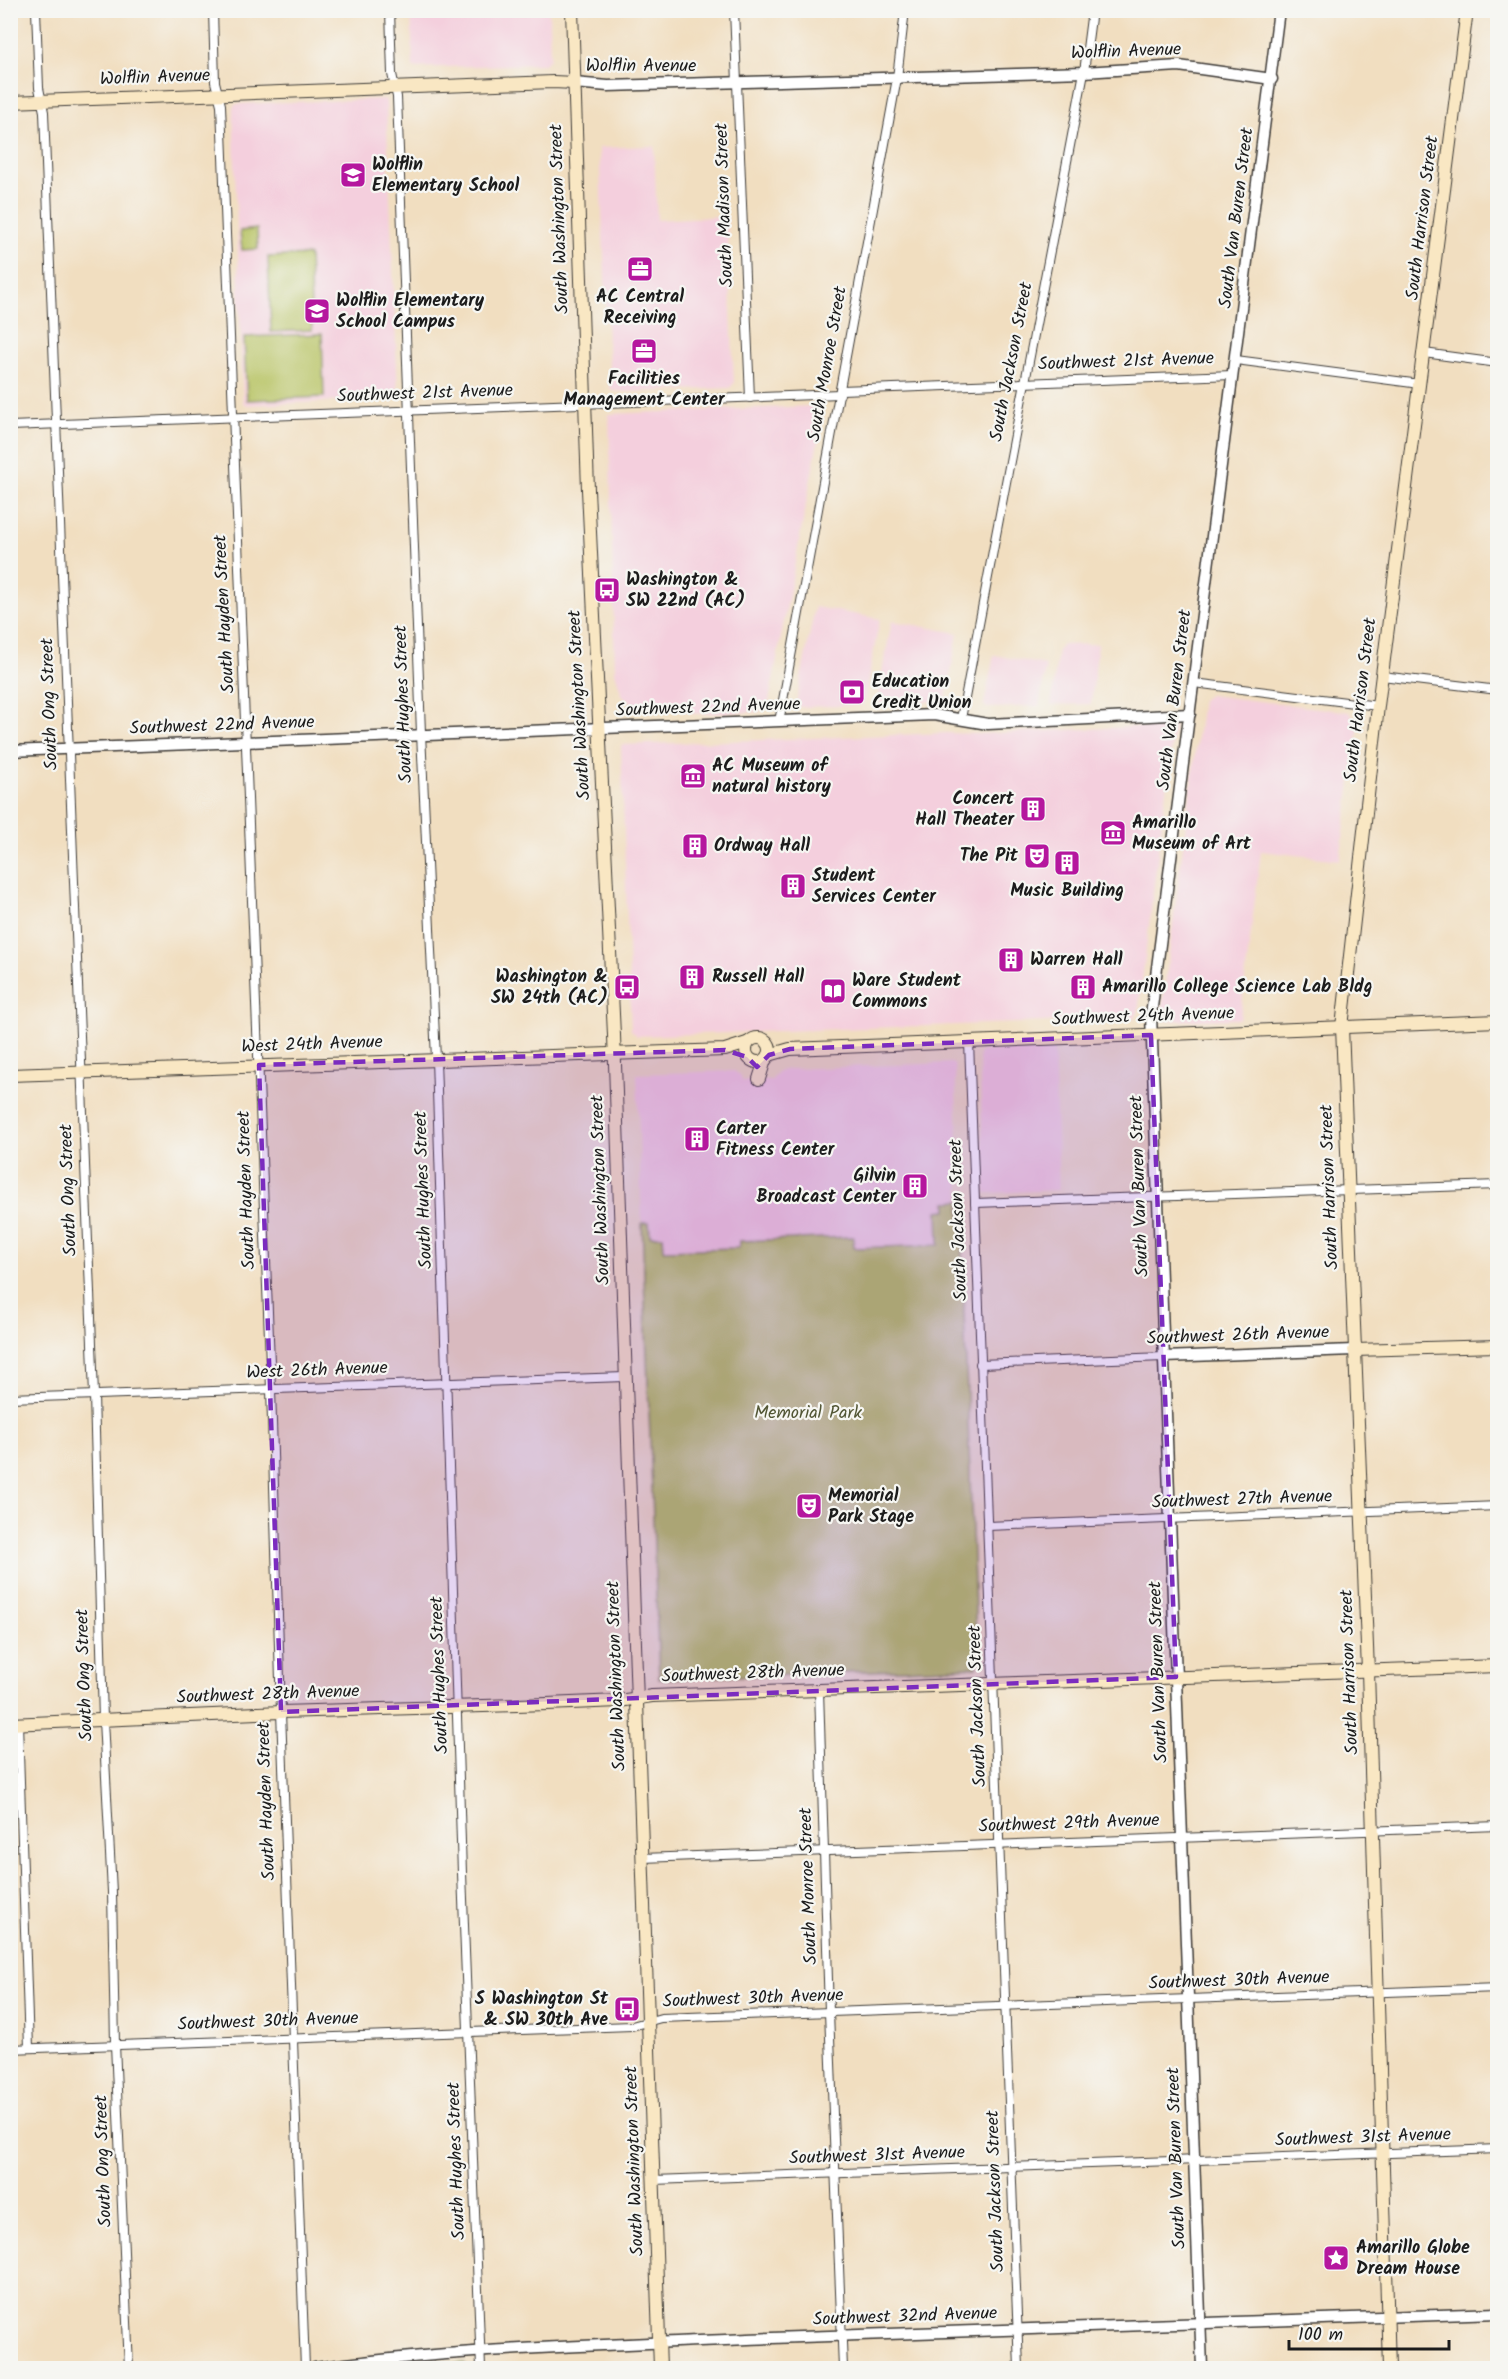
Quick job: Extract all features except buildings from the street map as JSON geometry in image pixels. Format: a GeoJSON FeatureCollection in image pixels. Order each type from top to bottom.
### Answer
{"type":"FeatureCollection","features":[{"type":"Feature","properties":{"kind":"main road","name":"South Washington Street"},"geometry":{"type":"LineString","coordinates":[[572,10],[585,404],[614,1054],[660,2368]]}},
{"type":"Feature","properties":{"kind":"main road","name":"South Harrison Street"},"geometry":{"type":"LineString","coordinates":[[1389,2368],[1368,1671],[1342,1027],[1378,706],[1467,10]]}},
{"type":"Feature","properties":{"kind":"main road","name":"Wolflin Avenue"},"geometry":{"type":"LineString","coordinates":[[10,102],[553,82],[574,84]]}},
{"type":"Feature","properties":{"kind":"main road","name":"Southwest 24th Avenue"},"geometry":{"type":"LineString","coordinates":[[614,1054],[725,1050],[760,1055],[790,1049],[1497,1021]]}},
{"type":"Feature","properties":{"kind":"main road","name":"Southwest 24th Avenue"},"geometry":{"type":"LineString","coordinates":[[725,1050],[757,1037],[760,1055]]}},
{"type":"Feature","properties":{"kind":"main road"},"geometry":{"type":"LineString","coordinates":[[747,1043],[745,1052],[760,1055]]}},
{"type":"Feature","properties":{"kind":"main road","name":"West 24th Avenue"},"geometry":{"type":"LineString","coordinates":[[10,1075],[614,1054]]}},
{"type":"Feature","properties":{"kind":"main road","name":"Southwest 26th Avenue"},"geometry":{"type":"LineString","coordinates":[[1354,1350],[1497,1346]]}},
{"type":"Feature","properties":{"kind":"main road","name":"Southwest 28th Avenue"},"geometry":{"type":"LineString","coordinates":[[14,1723],[547,1704],[652,1696],[1497,1666]]}},
{"type":"Feature","properties":{"kind":"street","name":"South Ong Street"},"geometry":{"type":"LineString","coordinates":[[36,10],[39,87],[44,112],[57,425],[94,1395],[103,1719],[112,1892],[115,2044],[129,2368]]}},
{"type":"Feature","properties":{"kind":"street","name":"South Hayden Street"},"geometry":{"type":"LineString","coordinates":[[213,10],[216,81],[222,125],[232,417],[247,742],[305,2368]]}},
{"type":"Feature","properties":{"kind":"street","name":"South Hughes Street"},"geometry":{"type":"LineString","coordinates":[[390,10],[392,74],[398,97],[421,734],[436,1059],[481,2368]]}},
{"type":"Feature","properties":{"kind":"street","name":"South Madison Street"},"geometry":{"type":"LineString","coordinates":[[734,10],[750,398]]}},
{"type":"Feature","properties":{"kind":"street","name":"South Monroe Street"},"geometry":{"type":"LineString","coordinates":[[779,722],[897,78],[905,10]]}},
{"type":"Feature","properties":{"kind":"street","name":"South Jackson Street"},"geometry":{"type":"LineString","coordinates":[[961,719],[1084,72],[1092,10]]}},
{"type":"Feature","properties":{"kind":"street","name":"South Van Buren Street"},"geometry":{"type":"LineString","coordinates":[[1202,2368],[1151,1015],[1279,10]]}},
{"type":"Feature","properties":{"kind":"street","name":"Wolflin Avenue"},"geometry":{"type":"LineString","coordinates":[[574,84],[608,86],[897,78],[1084,72],[1179,66],[1272,79]]}},
{"type":"Feature","properties":{"kind":"street"},"geometry":{"type":"LineString","coordinates":[[1424,353],[1497,363]]}},
{"type":"Feature","properties":{"kind":"street","name":"Southwest 21st Avenue"},"geometry":{"type":"LineString","coordinates":[[1236,360],[1420,384]]}},
{"type":"Feature","properties":{"kind":"street","name":"Southwest 21st Avenue"},"geometry":{"type":"LineString","coordinates":[[10,426],[750,398],[1025,382],[1233,375]]}},
{"type":"Feature","properties":{"kind":"street"},"geometry":{"type":"LineString","coordinates":[[1382,676],[1497,690]]}},
{"type":"Feature","properties":{"kind":"street"},"geometry":{"type":"LineString","coordinates":[[1194,683],[1378,706]]}},
{"type":"Feature","properties":{"kind":"street","name":"Southwest 22nd Avenue"},"geometry":{"type":"LineString","coordinates":[[10,751],[934,715],[987,724],[1190,714]]}},
{"type":"Feature","properties":{"kind":"street","name":"South Jackson Street"},"geometry":{"type":"LineString","coordinates":[[969,1042],[1019,2368]]}},
{"type":"Feature","properties":{"kind":"street"},"geometry":{"type":"LineString","coordinates":[[975,1203],[1497,1185]]}},
{"type":"Feature","properties":{"kind":"street","name":"Southwest 26th Avenue"},"geometry":{"type":"LineString","coordinates":[[980,1364],[1354,1350]]}},
{"type":"Feature","properties":{"kind":"street","name":"West 26th Avenue"},"geometry":{"type":"LineString","coordinates":[[10,1398],[625,1377]]}},
{"type":"Feature","properties":{"kind":"street","name":"Southwest 27th Avenue"},"geometry":{"type":"LineString","coordinates":[[987,1526],[1497,1506]]}},
{"type":"Feature","properties":{"kind":"street","name":"South Monroe Street"},"geometry":{"type":"LineString","coordinates":[[819,1690],[843,2368]]}},
{"type":"Feature","properties":{"kind":"street"},"geometry":{"type":"LineString","coordinates":[[14,1723],[29,2048]]}},
{"type":"Feature","properties":{"kind":"street","name":"Southwest 29th Avenue"},"geometry":{"type":"LineString","coordinates":[[642,1858],[1181,1836],[1497,1826]]}},
{"type":"Feature","properties":{"kind":"street","name":"Southwest 30th Avenue"},"geometry":{"type":"LineString","coordinates":[[10,2049],[632,2026],[661,2018],[1497,1988]]}},
{"type":"Feature","properties":{"kind":"street","name":"Southwest 31st Avenue"},"geometry":{"type":"LineString","coordinates":[[654,2180],[1497,2150]]}},
{"type":"Feature","properties":{"kind":"street","name":"Southwest 32nd Avenue"},"geometry":{"type":"LineString","coordinates":[[315,2368],[394,2357],[480,2351],[1497,2313]]}},
{"type":"Feature","properties":{"kind":"highlighted area"},"geometry":{"type":"Polygon","coordinates":[[[1151,1035],[1176,1677],[281,1712],[259,1065],[725,1050],[747,1057],[757,1067],[769,1055],[790,1049],[1151,1035]]]}},
{"type":"Feature","properties":{"kind":"shaded area"},"geometry":{"type":"Polygon","coordinates":[[[411,11],[549,11],[550,59],[544,64],[413,68],[411,11]]]}},
{"type":"Feature","properties":{"kind":"shaded area","name":"Wolflin Elementary School Campus"},"geometry":{"type":"Polygon","coordinates":[[[384,99],[386,101],[398,397],[395,399],[247,405],[243,403],[233,107],[236,104],[384,99]]]}},
{"type":"Feature","properties":{"kind":"shaded area"},"geometry":{"type":"Polygon","coordinates":[[[654,146],[657,220],[727,216],[734,383],[730,388],[628,392],[613,391],[610,388],[599,148],[654,146]]]}},
{"type":"Feature","properties":{"kind":"shaded area"},"geometry":{"type":"Polygon","coordinates":[[[814,406],[823,415],[768,706],[757,712],[698,714],[678,709],[648,710],[630,702],[622,695],[615,672],[609,414],[814,406]]]}},
{"type":"Feature","properties":{"kind":"shaded area"},"geometry":{"type":"Polygon","coordinates":[[[815,607],[880,619],[863,705],[799,707],[796,704],[815,607]]]}},
{"type":"Feature","properties":{"kind":"shaded area"},"geometry":{"type":"Polygon","coordinates":[[[892,621],[958,633],[946,699],[943,701],[876,704],[892,621]]]}},
{"type":"Feature","properties":{"kind":"shaded area"},"geometry":{"type":"Polygon","coordinates":[[[1098,644],[1091,704],[1051,705],[1058,650],[1061,645],[1098,644]]]}},
{"type":"Feature","properties":{"kind":"shaded area"},"geometry":{"type":"Polygon","coordinates":[[[994,655],[1046,665],[1039,706],[987,708],[984,705],[994,655]]]}},
{"type":"Feature","properties":{"kind":"shaded area"},"geometry":{"type":"Polygon","coordinates":[[[1209,695],[1349,712],[1359,725],[1340,860],[1261,851],[1240,1019],[1166,1021],[1161,1016],[1202,700],[1209,695]]]}},
{"type":"Feature","properties":{"kind":"shaded area"},"geometry":{"type":"Polygon","coordinates":[[[1173,725],[1138,1013],[1132,1019],[637,1036],[631,1030],[621,745],[948,733],[976,734],[1173,725]]]}},
{"type":"Feature","properties":{"kind":"shaded area"},"geometry":{"type":"Polygon","coordinates":[[[1054,1048],[1059,1190],[987,1193],[985,1191],[979,1054],[982,1051],[1054,1048]]]}},
{"type":"Feature","properties":{"kind":"shaded area"},"geometry":{"type":"Polygon","coordinates":[[[952,1063],[955,1066],[960,1201],[947,1202],[939,1245],[853,1248],[852,1237],[740,1241],[740,1248],[663,1250],[649,1237],[649,1223],[642,1223],[637,1074],[734,1071],[741,1076],[742,1081],[772,1080],[778,1071],[790,1069],[952,1063]]]}},
{"type":"Feature","properties":{"kind":"green space"},"geometry":{"type":"Polygon","coordinates":[[[257,229],[258,249],[242,250],[240,231],[257,229]]]}},
{"type":"Feature","properties":{"kind":"green space"},"geometry":{"type":"Polygon","coordinates":[[[309,255],[312,330],[271,332],[268,257],[309,255]]]}},
{"type":"Feature","properties":{"kind":"green space"},"geometry":{"type":"Polygon","coordinates":[[[322,334],[324,397],[247,400],[244,337],[322,334]]]}},
{"type":"Feature","properties":{"kind":"green space","name":"Memorial Park"},"geometry":{"type":"Polygon","coordinates":[[[960,1201],[977,1667],[659,1679],[642,1223],[649,1223],[650,1236],[663,1236],[664,1250],[739,1248],[740,1241],[853,1237],[854,1248],[939,1245],[938,1211],[947,1210],[947,1202],[960,1201]]]}},
{"type":"Feature","properties":{"kind":"green space"},"geometry":{"type":"Polygon","coordinates":[[[463,2363],[468,2368],[406,2368],[463,2363]]]}},
{"type":"Feature","properties":{"kind":"place","name":"Wolflin Elementary School"},"geometry":{"type":"Point","coordinates":[353,175]}},
{"type":"Feature","properties":{"kind":"place","name":"AC Central Receiving"},"geometry":{"type":"Point","coordinates":[640,269]}},
{"type":"Feature","properties":{"kind":"place","name":"Wolflin Elementary School Campus"},"geometry":{"type":"Point","coordinates":[317,311]}},
{"type":"Feature","properties":{"kind":"place","name":"Facilities Management Center"},"geometry":{"type":"Point","coordinates":[644,351]}},
{"type":"Feature","properties":{"kind":"place","name":"Washington & SW 22nd (AC)"},"geometry":{"type":"Point","coordinates":[607,590]}},
{"type":"Feature","properties":{"kind":"place","name":"Education Credit Union"},"geometry":{"type":"Point","coordinates":[852,692]}},
{"type":"Feature","properties":{"kind":"place","name":"AC Museum of natural history"},"geometry":{"type":"Point","coordinates":[693,776]}},
{"type":"Feature","properties":{"kind":"place","name":"Concert Hall Theater"},"geometry":{"type":"Point","coordinates":[1033,809]}},
{"type":"Feature","properties":{"kind":"place","name":"Amarillo Museum of Art"},"geometry":{"type":"Point","coordinates":[1113,833]}},
{"type":"Feature","properties":{"kind":"place","name":"Ordway Hall"},"geometry":{"type":"Point","coordinates":[695,846]}},
{"type":"Feature","properties":{"kind":"place","name":"The Pit"},"geometry":{"type":"Point","coordinates":[1037,856]}},
{"type":"Feature","properties":{"kind":"place","name":"Music Building"},"geometry":{"type":"Point","coordinates":[1067,863]}},
{"type":"Feature","properties":{"kind":"place","name":"Student Services Center"},"geometry":{"type":"Point","coordinates":[793,886]}},
{"type":"Feature","properties":{"kind":"place","name":"Warren Hall"},"geometry":{"type":"Point","coordinates":[1011,960]}},
{"type":"Feature","properties":{"kind":"place","name":"Russell Hall"},"geometry":{"type":"Point","coordinates":[692,977]}},
{"type":"Feature","properties":{"kind":"place","name":"Washington & SW 24th (AC)"},"geometry":{"type":"Point","coordinates":[627,987]}},
{"type":"Feature","properties":{"kind":"place","name":"Amarillo College Science Lab Bldg"},"geometry":{"type":"Point","coordinates":[1083,987]}},
{"type":"Feature","properties":{"kind":"place","name":"Ware Student Commons"},"geometry":{"type":"Point","coordinates":[833,991]}},
{"type":"Feature","properties":{"kind":"place","name":"Carter Fitness Center"},"geometry":{"type":"Point","coordinates":[697,1139]}},
{"type":"Feature","properties":{"kind":"place","name":"Gilvin Broadcast Center"},"geometry":{"type":"Point","coordinates":[915,1186]}},
{"type":"Feature","properties":{"kind":"place","name":"Memorial Park Stage"},"geometry":{"type":"Point","coordinates":[809,1506]}},
{"type":"Feature","properties":{"kind":"place","name":"S Washington St & SW 30th Ave"},"geometry":{"type":"Point","coordinates":[627,2009]}},
{"type":"Feature","properties":{"kind":"place","name":"Amarillo Globe Dream House"},"geometry":{"type":"Point","coordinates":[1336,2258]}}]}
